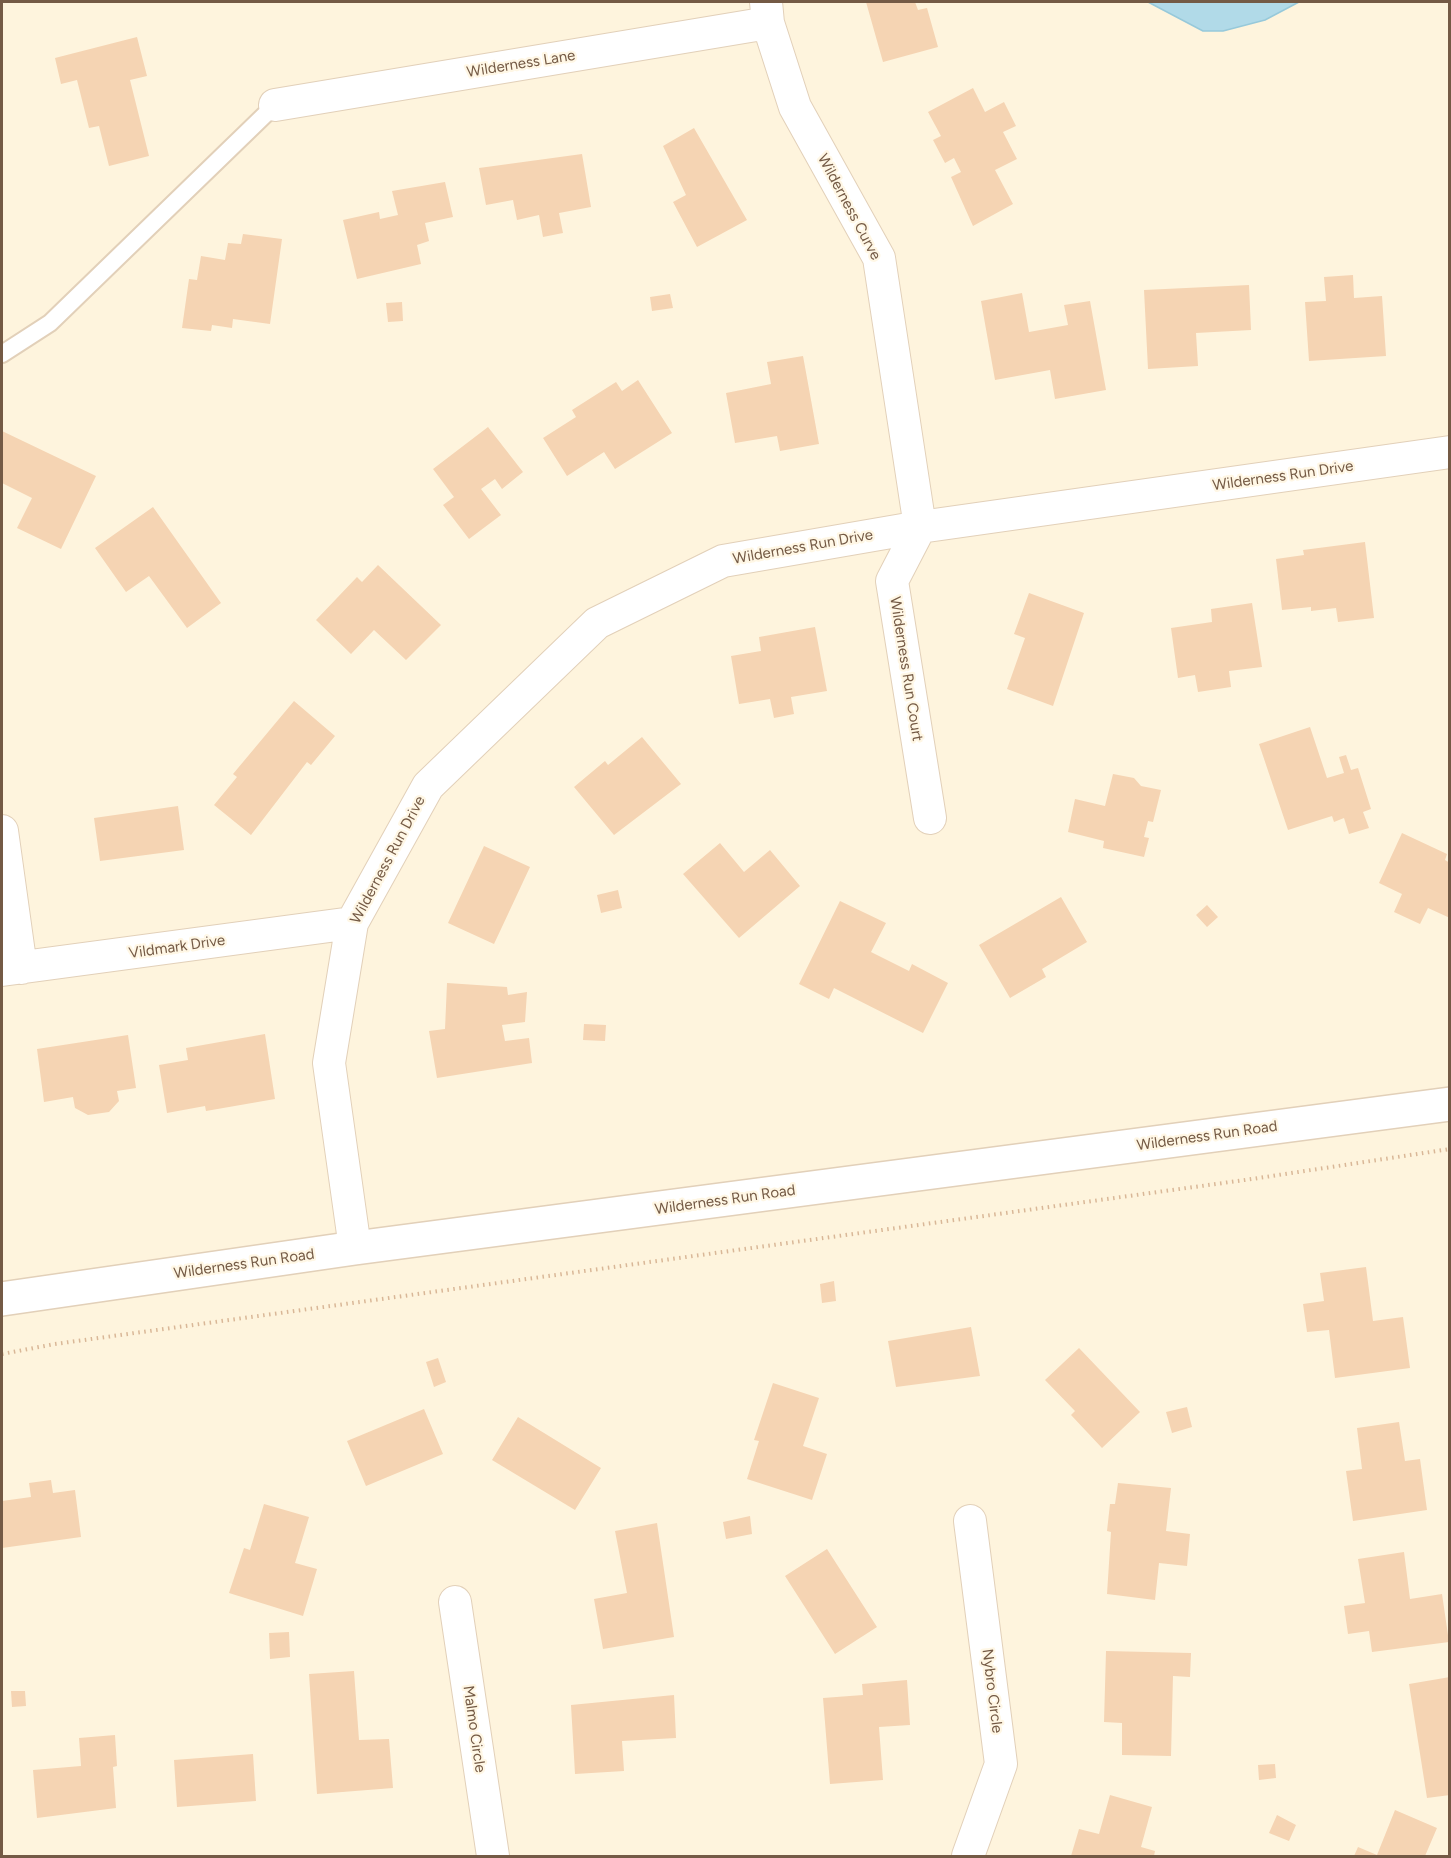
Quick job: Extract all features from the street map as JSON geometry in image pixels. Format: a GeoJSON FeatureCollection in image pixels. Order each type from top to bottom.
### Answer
{"type":"FeatureCollection","features":[{"type":"Feature","properties":{"kind":"street","name":"Wilderness Lane"},"geometry":{"type":"LineString","coordinates":[[275,105],[767,12]]}},
{"type":"Feature","properties":{"kind":"street","name":"Wilderness Curve"},"geometry":{"type":"LineString","coordinates":[[767,12],[795,107],[879,258],[920,527]]}},
{"type":"Feature","properties":{"kind":"street","name":"Wilderness Run Drive"},"geometry":{"type":"LineString","coordinates":[[355,1248],[329,1063],[352,923],[428,786],[597,623],[723,561],[920,527],[1449,457]]}},
{"type":"Feature","properties":{"kind":"street","name":"Wilderness Run Court"},"geometry":{"type":"LineString","coordinates":[[920,527],[892,581],[930,818]]}},
{"type":"Feature","properties":{"kind":"street"},"geometry":{"type":"LineString","coordinates":[[2,831],[11,969]]}},
{"type":"Feature","properties":{"kind":"street","name":"Vildmark Drive"},"geometry":{"type":"LineString","coordinates":[[11,969],[352,923]]}},
{"type":"Feature","properties":{"kind":"street","name":"Wilderness Run Road"},"geometry":{"type":"LineString","coordinates":[[2,1299],[355,1248],[1449,1104]]}},
{"type":"Feature","properties":{"kind":"street","name":"Nybro Circle"},"geometry":{"type":"LineString","coordinates":[[968,1857],[1001,1764],[970,1521]]}},
{"type":"Feature","properties":{"kind":"street","name":"Malmo Circle"},"geometry":{"type":"LineString","coordinates":[[455,1602],[493,1857]]}},
{"type":"Feature","properties":{"kind":"lane"},"geometry":{"type":"LineString","coordinates":[[2,354],[50,323],[275,105]]}},
{"type":"Feature","properties":{"kind":"path"},"geometry":{"type":"LineString","coordinates":[[2,1353],[1449,1149]]}},
{"type":"Feature","properties":{"kind":"water"},"geometry":{"type":"Polygon","coordinates":[[[1148,2],[1299,2],[1265,20],[1223,31],[1203,31],[1148,2]]]}},
{"type":"Feature","properties":{"kind":"building"},"geometry":{"type":"Polygon","coordinates":[[[866,2],[915,2],[918,10],[927,8],[938,47],[883,62],[866,2]]]}},
{"type":"Feature","properties":{"kind":"building"},"geometry":{"type":"Polygon","coordinates":[[[137,37],[147,76],[130,80],[149,156],[109,166],[99,126],[89,128],[77,80],[61,84],[55,58],[137,37]]]}},
{"type":"Feature","properties":{"kind":"building"},"geometry":{"type":"Polygon","coordinates":[[[973,88],[985,112],[1004,102],[1016,126],[1003,132],[1017,159],[995,170],[1013,204],[973,226],[951,177],[961,172],[954,158],[945,163],[933,140],[941,136],[928,112],[973,88]]]}},
{"type":"Feature","properties":{"kind":"building"},"geometry":{"type":"Polygon","coordinates":[[[694,128],[747,220],[697,247],[673,202],[686,195],[663,146],[694,128]]]}},
{"type":"Feature","properties":{"kind":"building"},"geometry":{"type":"Polygon","coordinates":[[[582,154],[591,207],[559,213],[563,233],[543,237],[539,215],[517,220],[513,200],[486,205],[479,168],[582,154]]]}},
{"type":"Feature","properties":{"kind":"building"},"geometry":{"type":"Polygon","coordinates":[[[445,182],[453,217],[425,223],[429,241],[417,245],[421,264],[357,279],[343,220],[379,212],[380,219],[398,215],[392,191],[445,182]]]}},
{"type":"Feature","properties":{"kind":"building"},"geometry":{"type":"Polygon","coordinates":[[[243,234],[282,239],[270,324],[233,319],[232,328],[212,325],[211,331],[182,328],[189,279],[197,280],[201,256],[225,260],[228,243],[241,244],[243,234]]]}},
{"type":"Feature","properties":{"kind":"building"},"geometry":{"type":"Polygon","coordinates":[[[1353,275],[1354,298],[1382,296],[1386,356],[1309,361],[1305,302],[1326,301],[1324,277],[1353,275]]]}},
{"type":"Feature","properties":{"kind":"building"},"geometry":{"type":"Polygon","coordinates":[[[1249,285],[1251,330],[1196,333],[1198,366],[1148,369],[1144,290],[1249,285]]]}},
{"type":"Feature","properties":{"kind":"building"},"geometry":{"type":"Polygon","coordinates":[[[1022,293],[1029,332],[1068,325],[1064,305],[1090,301],[1106,390],[1055,399],[1050,370],[995,380],[981,301],[1022,293]]]}},
{"type":"Feature","properties":{"kind":"building"},"geometry":{"type":"Polygon","coordinates":[[[670,294],[673,308],[652,311],[650,297],[670,294]]]}},
{"type":"Feature","properties":{"kind":"building"},"geometry":{"type":"Polygon","coordinates":[[[402,302],[403,321],[388,322],[386,303],[402,302]]]}},
{"type":"Feature","properties":{"kind":"building"},"geometry":{"type":"Polygon","coordinates":[[[803,356],[819,444],[780,451],[777,436],[735,443],[726,393],[771,384],[767,362],[803,356]]]}},
{"type":"Feature","properties":{"kind":"building"},"geometry":{"type":"Polygon","coordinates":[[[638,380],[672,433],[615,469],[604,452],[567,476],[543,438],[576,417],[572,410],[616,382],[622,391],[638,380]]]}},
{"type":"Feature","properties":{"kind":"building"},"geometry":{"type":"Polygon","coordinates":[[[488,427],[523,472],[502,489],[495,479],[481,489],[501,515],[469,539],[443,505],[454,497],[433,469],[488,427]]]}},
{"type":"Feature","properties":{"kind":"building"},"geometry":{"type":"Polygon","coordinates":[[[2,431],[96,476],[61,549],[17,528],[32,498],[2,483],[2,431]]]}},
{"type":"Feature","properties":{"kind":"building"},"geometry":{"type":"Polygon","coordinates":[[[153,507],[221,603],[187,628],[149,576],[126,592],[95,548],[153,507]]]}},
{"type":"Feature","properties":{"kind":"building"},"geometry":{"type":"Polygon","coordinates":[[[1365,542],[1374,618],[1338,622],[1336,608],[1311,611],[1311,607],[1282,610],[1276,559],[1304,555],[1303,550],[1365,542]]]}},
{"type":"Feature","properties":{"kind":"building"},"geometry":{"type":"Polygon","coordinates":[[[378,565],[441,625],[406,660],[374,630],[351,654],[316,620],[357,577],[362,582],[378,565]]]}},
{"type":"Feature","properties":{"kind":"building"},"geometry":{"type":"Polygon","coordinates":[[[1029,593],[1084,613],[1053,706],[1007,689],[1025,638],[1014,634],[1029,593]]]}},
{"type":"Feature","properties":{"kind":"building"},"geometry":{"type":"Polygon","coordinates":[[[1252,603],[1262,667],[1229,671],[1231,687],[1198,692],[1195,675],[1178,678],[1171,628],[1212,622],[1211,609],[1252,603]]]}},
{"type":"Feature","properties":{"kind":"building"},"geometry":{"type":"Polygon","coordinates":[[[815,627],[827,691],[791,697],[794,714],[774,718],[770,699],[739,704],[731,656],[761,651],[759,637],[815,627]]]}},
{"type":"Feature","properties":{"kind":"building"},"geometry":{"type":"Polygon","coordinates":[[[294,701],[335,736],[311,765],[307,762],[251,835],[214,805],[237,777],[233,774],[294,701]]]}},
{"type":"Feature","properties":{"kind":"building"},"geometry":{"type":"Polygon","coordinates":[[[1310,727],[1327,778],[1344,773],[1339,757],[1346,755],[1351,770],[1358,768],[1371,809],[1363,812],[1369,828],[1349,834],[1344,818],[1334,822],[1332,816],[1288,830],[1259,744],[1310,727]]]}},
{"type":"Feature","properties":{"kind":"building"},"geometry":{"type":"Polygon","coordinates":[[[642,737],[681,784],[614,835],[574,787],[605,761],[608,765],[642,737]]]}},
{"type":"Feature","properties":{"kind":"building"},"geometry":{"type":"Polygon","coordinates":[[[1113,774],[1134,778],[1141,786],[1161,790],[1153,822],[1148,821],[1144,837],[1149,838],[1144,857],[1103,848],[1104,841],[1068,832],[1075,799],[1105,806],[1113,774]]]}},
{"type":"Feature","properties":{"kind":"building"},"geometry":{"type":"Polygon","coordinates":[[[178,806],[184,850],[100,861],[94,818],[178,806]]]}},
{"type":"Feature","properties":{"kind":"building"},"geometry":{"type":"Polygon","coordinates":[[[1402,833],[1447,854],[1445,860],[1450,863],[1450,918],[1428,908],[1420,924],[1394,912],[1402,894],[1379,883],[1402,833]]]}},
{"type":"Feature","properties":{"kind":"building"},"geometry":{"type":"Polygon","coordinates":[[[720,843],[744,872],[770,850],[800,886],[739,938],[683,874],[720,843]]]}},
{"type":"Feature","properties":{"kind":"building"},"geometry":{"type":"Polygon","coordinates":[[[484,846],[530,867],[494,944],[448,923],[484,846]]]}},
{"type":"Feature","properties":{"kind":"building"},"geometry":{"type":"Polygon","coordinates":[[[618,890],[622,908],[601,913],[597,895],[618,890]]]}},
{"type":"Feature","properties":{"kind":"building"},"geometry":{"type":"Polygon","coordinates":[[[1061,897],[1087,942],[1042,969],[1046,977],[1010,998],[979,945],[1061,897]]]}},
{"type":"Feature","properties":{"kind":"building"},"geometry":{"type":"Polygon","coordinates":[[[840,901],[886,923],[871,952],[909,971],[912,964],[948,983],[923,1033],[834,988],[829,999],[799,984],[840,901]]]}},
{"type":"Feature","properties":{"kind":"building"},"geometry":{"type":"Polygon","coordinates":[[[1207,905],[1218,917],[1207,927],[1196,915],[1207,905]]]}},
{"type":"Feature","properties":{"kind":"building"},"geometry":{"type":"Polygon","coordinates":[[[447,983],[507,987],[508,995],[527,992],[525,1022],[502,1025],[505,1041],[529,1038],[532,1063],[437,1078],[429,1031],[445,1029],[447,983]]]}},
{"type":"Feature","properties":{"kind":"building"},"geometry":{"type":"Polygon","coordinates":[[[584,1024],[606,1025],[605,1041],[583,1040],[584,1024]]]}},
{"type":"Feature","properties":{"kind":"building"},"geometry":{"type":"Polygon","coordinates":[[[265,1034],[275,1099],[206,1111],[205,1106],[167,1113],[159,1065],[188,1060],[186,1048],[265,1034]]]}},
{"type":"Feature","properties":{"kind":"building"},"geometry":{"type":"Polygon","coordinates":[[[128,1035],[136,1088],[117,1091],[119,1101],[109,1112],[88,1115],[75,1108],[73,1097],[44,1102],[37,1049],[128,1035]]]}},
{"type":"Feature","properties":{"kind":"building"},"geometry":{"type":"Polygon","coordinates":[[[1366,1267],[1373,1321],[1403,1317],[1410,1368],[1335,1378],[1329,1330],[1307,1332],[1303,1304],[1324,1301],[1320,1273],[1366,1267]]]}},
{"type":"Feature","properties":{"kind":"building"},"geometry":{"type":"Polygon","coordinates":[[[834,1281],[836,1301],[822,1303],[820,1284],[834,1281]]]}},
{"type":"Feature","properties":{"kind":"building"},"geometry":{"type":"Polygon","coordinates":[[[971,1327],[980,1376],[896,1387],[888,1341],[971,1327]]]}},
{"type":"Feature","properties":{"kind":"building"},"geometry":{"type":"Polygon","coordinates":[[[1079,1348],[1140,1412],[1102,1448],[1071,1415],[1075,1411],[1045,1380],[1079,1348]]]}},
{"type":"Feature","properties":{"kind":"building"},"geometry":{"type":"Polygon","coordinates":[[[438,1358],[446,1382],[434,1387],[426,1362],[438,1358]]]}},
{"type":"Feature","properties":{"kind":"building"},"geometry":{"type":"Polygon","coordinates":[[[773,1383],[819,1398],[803,1446],[827,1454],[812,1500],[747,1479],[759,1441],[754,1440],[773,1383]]]}},
{"type":"Feature","properties":{"kind":"building"},"geometry":{"type":"Polygon","coordinates":[[[1187,1407],[1192,1427],[1172,1433],[1166,1412],[1187,1407]]]}},
{"type":"Feature","properties":{"kind":"building"},"geometry":{"type":"Polygon","coordinates":[[[424,1409],[443,1454],[366,1486],[347,1441],[424,1409]]]}},
{"type":"Feature","properties":{"kind":"building"},"geometry":{"type":"Polygon","coordinates":[[[518,1417],[601,1468],[575,1510],[492,1460],[518,1417]]]}},
{"type":"Feature","properties":{"kind":"building"},"geometry":{"type":"Polygon","coordinates":[[[1399,1422],[1405,1461],[1420,1459],[1427,1510],[1353,1521],[1346,1471],[1362,1469],[1357,1428],[1399,1422]]]}},
{"type":"Feature","properties":{"kind":"building"},"geometry":{"type":"Polygon","coordinates":[[[51,1480],[53,1493],[75,1490],[81,1537],[2,1548],[2,1501],[31,1497],[29,1483],[51,1480]]]}},
{"type":"Feature","properties":{"kind":"building"},"geometry":{"type":"Polygon","coordinates":[[[1118,1483],[1171,1488],[1166,1531],[1190,1534],[1187,1566],[1159,1563],[1155,1600],[1107,1594],[1111,1532],[1107,1531],[1110,1504],[1115,1504],[1118,1483]]]}},
{"type":"Feature","properties":{"kind":"building"},"geometry":{"type":"Polygon","coordinates":[[[264,1504],[309,1517],[295,1563],[317,1569],[303,1616],[229,1593],[244,1548],[250,1550],[264,1504]]]}},
{"type":"Feature","properties":{"kind":"building"},"geometry":{"type":"Polygon","coordinates":[[[750,1516],[752,1534],[726,1539],[723,1522],[750,1516]]]}},
{"type":"Feature","properties":{"kind":"building"},"geometry":{"type":"Polygon","coordinates":[[[657,1523],[674,1637],[603,1649],[594,1599],[627,1593],[615,1531],[657,1523]]]}},
{"type":"Feature","properties":{"kind":"building"},"geometry":{"type":"Polygon","coordinates":[[[827,1549],[877,1627],[835,1654],[785,1576],[827,1549]]]}},
{"type":"Feature","properties":{"kind":"building"},"geometry":{"type":"Polygon","coordinates":[[[1404,1552],[1410,1599],[1442,1594],[1449,1642],[1372,1652],[1369,1631],[1348,1634],[1344,1606],[1365,1603],[1358,1559],[1404,1552]]]}},
{"type":"Feature","properties":{"kind":"building"},"geometry":{"type":"Polygon","coordinates":[[[289,1632],[290,1657],[270,1659],[269,1633],[289,1632]]]}},
{"type":"Feature","properties":{"kind":"building"},"geometry":{"type":"Polygon","coordinates":[[[1106,1651],[1191,1653],[1190,1677],[1173,1676],[1171,1756],[1122,1755],[1122,1723],[1104,1722],[1106,1651]]]}},
{"type":"Feature","properties":{"kind":"building"},"geometry":{"type":"Polygon","coordinates":[[[354,1671],[359,1740],[389,1739],[393,1788],[317,1794],[309,1674],[354,1671]]]}},
{"type":"Feature","properties":{"kind":"building"},"geometry":{"type":"Polygon","coordinates":[[[1450,1677],[1450,1795],[1427,1798],[1409,1684],[1450,1677]]]}},
{"type":"Feature","properties":{"kind":"building"},"geometry":{"type":"Polygon","coordinates":[[[907,1680],[910,1725],[879,1727],[883,1780],[830,1784],[823,1698],[863,1695],[862,1684],[907,1680]]]}},
{"type":"Feature","properties":{"kind":"building"},"geometry":{"type":"Polygon","coordinates":[[[11,1691],[25,1691],[26,1706],[12,1707],[11,1691]]]}},
{"type":"Feature","properties":{"kind":"building"},"geometry":{"type":"Polygon","coordinates":[[[674,1695],[676,1738],[622,1741],[624,1771],[575,1774],[571,1705],[674,1695]]]}},
{"type":"Feature","properties":{"kind":"building"},"geometry":{"type":"Polygon","coordinates":[[[115,1735],[117,1766],[113,1767],[116,1808],[37,1818],[33,1770],[81,1766],[79,1738],[115,1735]]]}},
{"type":"Feature","properties":{"kind":"building"},"geometry":{"type":"Polygon","coordinates":[[[253,1754],[256,1801],[177,1807],[174,1760],[253,1754]]]}},
{"type":"Feature","properties":{"kind":"building"},"geometry":{"type":"Polygon","coordinates":[[[1275,1764],[1276,1778],[1259,1780],[1258,1765],[1275,1764]]]}},
{"type":"Feature","properties":{"kind":"building"},"geometry":{"type":"Polygon","coordinates":[[[1110,1795],[1152,1807],[1141,1847],[1155,1851],[1154,1856],[1071,1856],[1079,1829],[1099,1834],[1110,1795]]]}},
{"type":"Feature","properties":{"kind":"building"},"geometry":{"type":"Polygon","coordinates":[[[1395,1810],[1437,1828],[1425,1856],[1354,1856],[1358,1847],[1377,1855],[1395,1810]]]}},
{"type":"Feature","properties":{"kind":"building"},"geometry":{"type":"Polygon","coordinates":[[[1277,1815],[1296,1825],[1289,1841],[1269,1833],[1277,1815]]]}}]}
